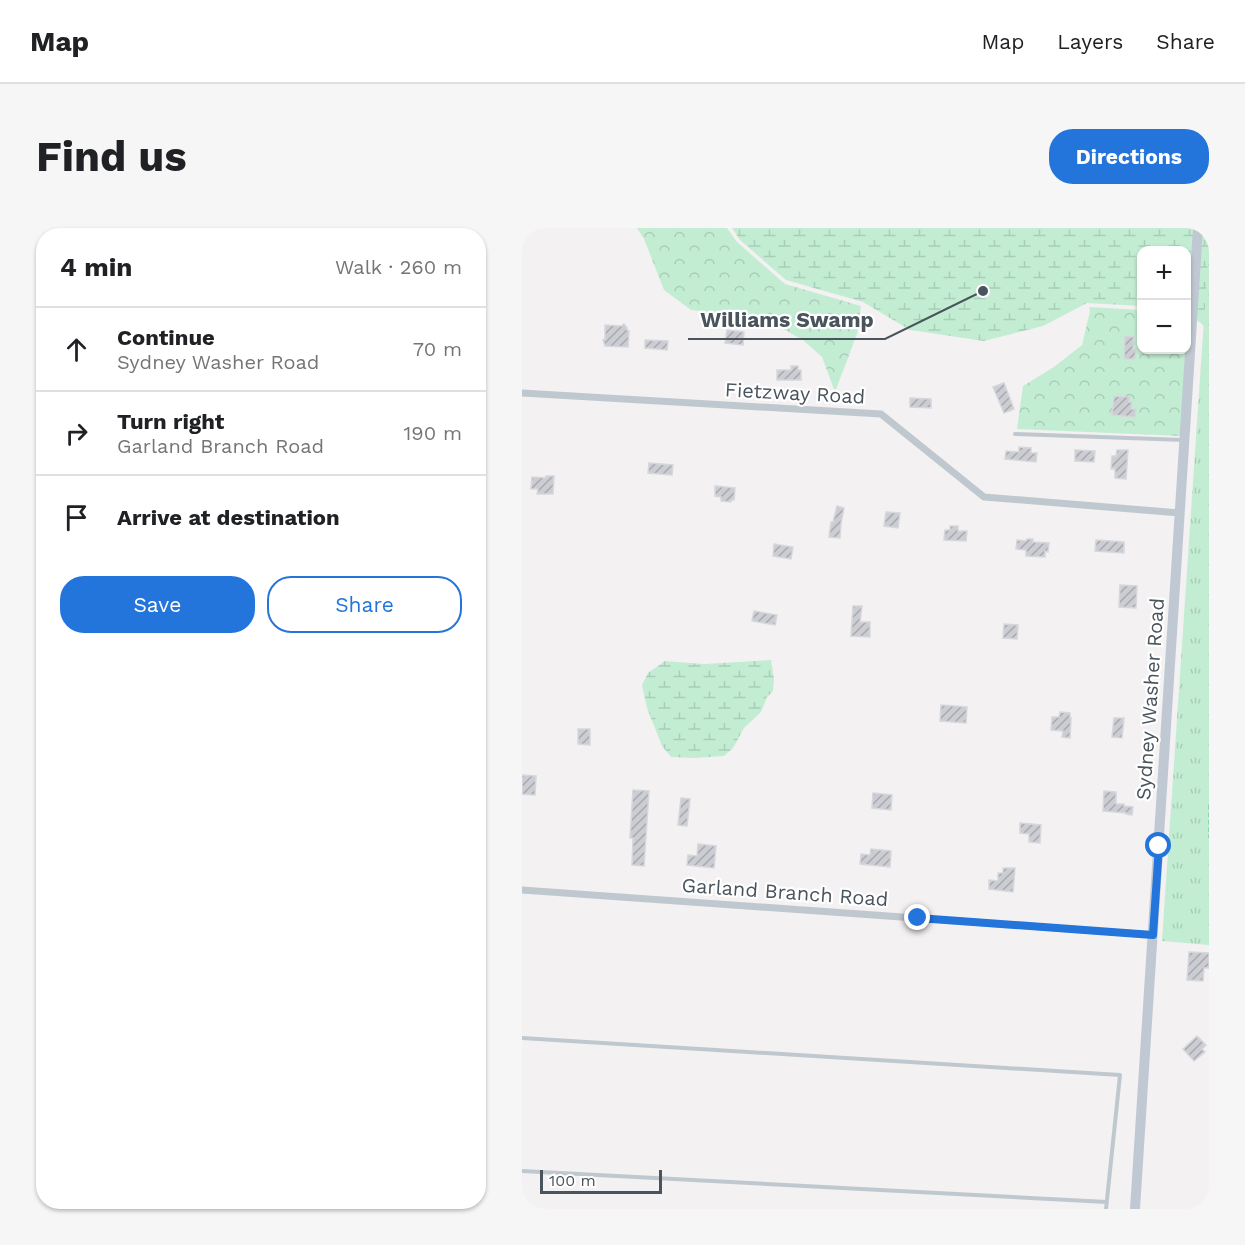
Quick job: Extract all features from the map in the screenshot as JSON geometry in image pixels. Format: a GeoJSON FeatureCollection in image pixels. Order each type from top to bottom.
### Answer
{"type":"FeatureCollection","features":[{"type":"Feature","properties":{"kind":"street","name":"Sydney Washer Road"},"geometry":{"type":"LineString","coordinates":[[1135,1209],[1198,228]]}},
{"type":"Feature","properties":{"kind":"street","name":"Fietzway Road"},"geometry":{"type":"LineString","coordinates":[[522,393],[881,414],[984,497],[1180,513]]}},
{"type":"Feature","properties":{"kind":"street","name":"Garland Branch Road"},"geometry":{"type":"LineString","coordinates":[[522,890],[1153,935]]}},
{"type":"Feature","properties":{"kind":"lane"},"geometry":{"type":"LineString","coordinates":[[1015,435],[1185,441]]}},
{"type":"Feature","properties":{"kind":"lane"},"geometry":{"type":"LineString","coordinates":[[522,1038],[1120,1076],[1107,1209]]}},
{"type":"Feature","properties":{"kind":"lane"},"geometry":{"type":"LineString","coordinates":[[522,1171],[1107,1202]]}},
{"type":"Feature","properties":{"kind":"path"},"geometry":{"type":"LineString","coordinates":[[1209,805],[1209,838]]}},
{"type":"Feature","properties":{"kind":"green space"},"geometry":{"type":"Polygon","coordinates":[[[637,228],[727,228],[737,242],[785,284],[861,306],[857,334],[835,392],[822,357],[803,340],[765,319],[691,310],[664,290],[644,239],[637,228]]]}},
{"type":"Feature","properties":{"kind":"green space"},"geometry":{"type":"Polygon","coordinates":[[[732,228],[1209,228],[1209,332],[1201,323],[1191,317],[1191,246],[1137,246],[1137,306],[1087,303],[1043,326],[984,341],[910,330],[863,302],[786,280],[740,240],[732,228]]]}},
{"type":"Feature","properties":{"kind":"green space"},"geometry":{"type":"Polygon","coordinates":[[[1209,245],[1209,945],[1162,941],[1209,245]]]}},
{"type":"Feature","properties":{"kind":"green space"},"geometry":{"type":"Polygon","coordinates":[[[1089,307],[1137,310],[1137,354],[1186,354],[1181,436],[1017,429],[1023,386],[1054,367],[1082,345],[1089,307]]]}},
{"type":"Feature","properties":{"kind":"green space"},"geometry":{"type":"Polygon","coordinates":[[[771,660],[773,691],[767,697],[761,712],[744,728],[733,748],[724,756],[671,757],[662,746],[647,708],[642,685],[648,673],[665,661],[704,664],[771,660]]]}},
{"type":"Feature","properties":{"kind":"building"},"geometry":{"type":"Polygon","coordinates":[[[624,324],[629,331],[628,347],[605,346],[603,340],[605,339],[605,325],[622,326],[624,324]]]}},
{"type":"Feature","properties":{"kind":"building"},"geometry":{"type":"Polygon","coordinates":[[[727,330],[744,332],[743,345],[725,343],[727,330]]]}},
{"type":"Feature","properties":{"kind":"building"},"geometry":{"type":"Polygon","coordinates":[[[1125,336],[1134,337],[1135,359],[1124,359],[1125,336]]]}},
{"type":"Feature","properties":{"kind":"building"},"geometry":{"type":"Polygon","coordinates":[[[645,340],[668,341],[667,350],[645,348],[645,340]]]}},
{"type":"Feature","properties":{"kind":"building"},"geometry":{"type":"Polygon","coordinates":[[[791,366],[798,366],[798,370],[801,370],[801,380],[777,380],[777,370],[791,370],[791,366]]]}},
{"type":"Feature","properties":{"kind":"building"},"geometry":{"type":"Polygon","coordinates":[[[1004,383],[1014,409],[1004,413],[993,387],[1004,383]]]}},
{"type":"Feature","properties":{"kind":"building"},"geometry":{"type":"Polygon","coordinates":[[[1114,396],[1130,397],[1131,409],[1136,409],[1135,417],[1112,415],[1114,396]]]}},
{"type":"Feature","properties":{"kind":"building"},"geometry":{"type":"Polygon","coordinates":[[[910,398],[931,399],[931,408],[910,407],[910,398]]]}},
{"type":"Feature","properties":{"kind":"building"},"geometry":{"type":"Polygon","coordinates":[[[1019,447],[1031,448],[1031,453],[1037,453],[1036,462],[1005,459],[1006,451],[1019,452],[1019,447]]]}},
{"type":"Feature","properties":{"kind":"building"},"geometry":{"type":"Polygon","coordinates":[[[1075,450],[1095,451],[1094,462],[1075,461],[1075,450]]]}},
{"type":"Feature","properties":{"kind":"building"},"geometry":{"type":"Polygon","coordinates":[[[1117,450],[1128,450],[1126,479],[1115,478],[1115,469],[1111,469],[1112,456],[1116,456],[1117,450]]]}},
{"type":"Feature","properties":{"kind":"building"},"geometry":{"type":"Polygon","coordinates":[[[649,463],[673,465],[672,475],[648,473],[649,463]]]}},
{"type":"Feature","properties":{"kind":"building"},"geometry":{"type":"Polygon","coordinates":[[[546,476],[554,476],[553,494],[537,494],[538,489],[531,489],[532,477],[546,478],[546,476]]]}},
{"type":"Feature","properties":{"kind":"building"},"geometry":{"type":"Polygon","coordinates":[[[715,486],[735,488],[734,500],[721,501],[721,497],[715,496],[715,486]]]}},
{"type":"Feature","properties":{"kind":"building"},"geometry":{"type":"Polygon","coordinates":[[[837,506],[844,508],[840,538],[829,537],[831,522],[833,522],[837,506]]]}},
{"type":"Feature","properties":{"kind":"building"},"geometry":{"type":"Polygon","coordinates":[[[886,512],[900,513],[898,528],[884,526],[886,512]]]}},
{"type":"Feature","properties":{"kind":"building"},"geometry":{"type":"Polygon","coordinates":[[[950,526],[958,526],[958,531],[967,531],[966,541],[944,540],[945,530],[950,530],[950,526]]]}},
{"type":"Feature","properties":{"kind":"building"},"geometry":{"type":"Polygon","coordinates":[[[1033,539],[1033,542],[1049,543],[1045,557],[1026,556],[1026,550],[1016,549],[1017,540],[1026,541],[1033,539]]]}},
{"type":"Feature","properties":{"kind":"building"},"geometry":{"type":"Polygon","coordinates":[[[1096,540],[1124,542],[1124,553],[1095,551],[1096,540]]]}},
{"type":"Feature","properties":{"kind":"building"},"geometry":{"type":"Polygon","coordinates":[[[774,544],[793,547],[791,559],[773,556],[774,544]]]}},
{"type":"Feature","properties":{"kind":"building"},"geometry":{"type":"Polygon","coordinates":[[[1120,585],[1137,586],[1136,608],[1119,607],[1120,585]]]}},
{"type":"Feature","properties":{"kind":"building"},"geometry":{"type":"Polygon","coordinates":[[[853,606],[862,606],[860,622],[870,622],[870,637],[851,636],[853,606]]]}},
{"type":"Feature","properties":{"kind":"building"},"geometry":{"type":"Polygon","coordinates":[[[754,611],[777,615],[775,625],[752,621],[754,611]]]}},
{"type":"Feature","properties":{"kind":"building"},"geometry":{"type":"Polygon","coordinates":[[[1004,624],[1018,625],[1017,639],[1003,638],[1004,624]]]}},
{"type":"Feature","properties":{"kind":"building"},"geometry":{"type":"Polygon","coordinates":[[[941,705],[967,707],[966,723],[940,721],[941,705]]]}},
{"type":"Feature","properties":{"kind":"building"},"geometry":{"type":"Polygon","coordinates":[[[1060,712],[1070,713],[1070,738],[1062,737],[1063,731],[1051,730],[1052,717],[1059,717],[1060,712]]]}},
{"type":"Feature","properties":{"kind":"building"},"geometry":{"type":"Polygon","coordinates":[[[1114,718],[1124,718],[1122,738],[1112,737],[1114,718]]]}},
{"type":"Feature","properties":{"kind":"building"},"geometry":{"type":"Polygon","coordinates":[[[578,729],[590,729],[590,745],[578,744],[578,729]]]}},
{"type":"Feature","properties":{"kind":"building"},"geometry":{"type":"Polygon","coordinates":[[[522,775],[536,776],[535,795],[522,794],[522,775]]]}},
{"type":"Feature","properties":{"kind":"building"},"geometry":{"type":"Polygon","coordinates":[[[633,790],[649,791],[644,866],[632,865],[633,838],[630,838],[633,790]]]}},
{"type":"Feature","properties":{"kind":"building"},"geometry":{"type":"Polygon","coordinates":[[[1104,791],[1116,792],[1116,804],[1133,807],[1132,815],[1103,811],[1104,791]]]}},
{"type":"Feature","properties":{"kind":"building"},"geometry":{"type":"Polygon","coordinates":[[[873,793],[892,795],[891,810],[872,808],[873,793]]]}},
{"type":"Feature","properties":{"kind":"building"},"geometry":{"type":"Polygon","coordinates":[[[681,798],[690,799],[687,826],[678,825],[681,798]]]}},
{"type":"Feature","properties":{"kind":"building"},"geometry":{"type":"Polygon","coordinates":[[[1020,823],[1041,825],[1040,843],[1029,842],[1029,834],[1020,833],[1020,823]]]}},
{"type":"Feature","properties":{"kind":"building"},"geometry":{"type":"Polygon","coordinates":[[[698,844],[716,846],[714,868],[687,865],[688,855],[697,856],[698,844]]]}},
{"type":"Feature","properties":{"kind":"building"},"geometry":{"type":"Polygon","coordinates":[[[871,849],[891,851],[890,867],[860,864],[861,854],[870,855],[871,849]]]}},
{"type":"Feature","properties":{"kind":"building"},"geometry":{"type":"Polygon","coordinates":[[[1003,868],[1015,868],[1013,892],[989,889],[989,880],[998,881],[998,873],[1003,873],[1003,868]]]}},
{"type":"Feature","properties":{"kind":"building"},"geometry":{"type":"Polygon","coordinates":[[[1189,952],[1209,953],[1209,968],[1204,968],[1203,981],[1187,980],[1189,952]]]}},
{"type":"Feature","properties":{"kind":"building"},"geometry":{"type":"Polygon","coordinates":[[[1197,1036],[1206,1045],[1202,1049],[1205,1052],[1194,1061],[1183,1049],[1197,1036]]]}},
{"type":"Feature","properties":{"kind":"place","name":"Williams Swamp"},"geometry":{"type":"Point","coordinates":[983,291]}},
{"type":"Feature","properties":{"kind":"route"},"geometry":{"type":"LineString","coordinates":[[918,918],[1153,935],[1159,846]]}}]}
